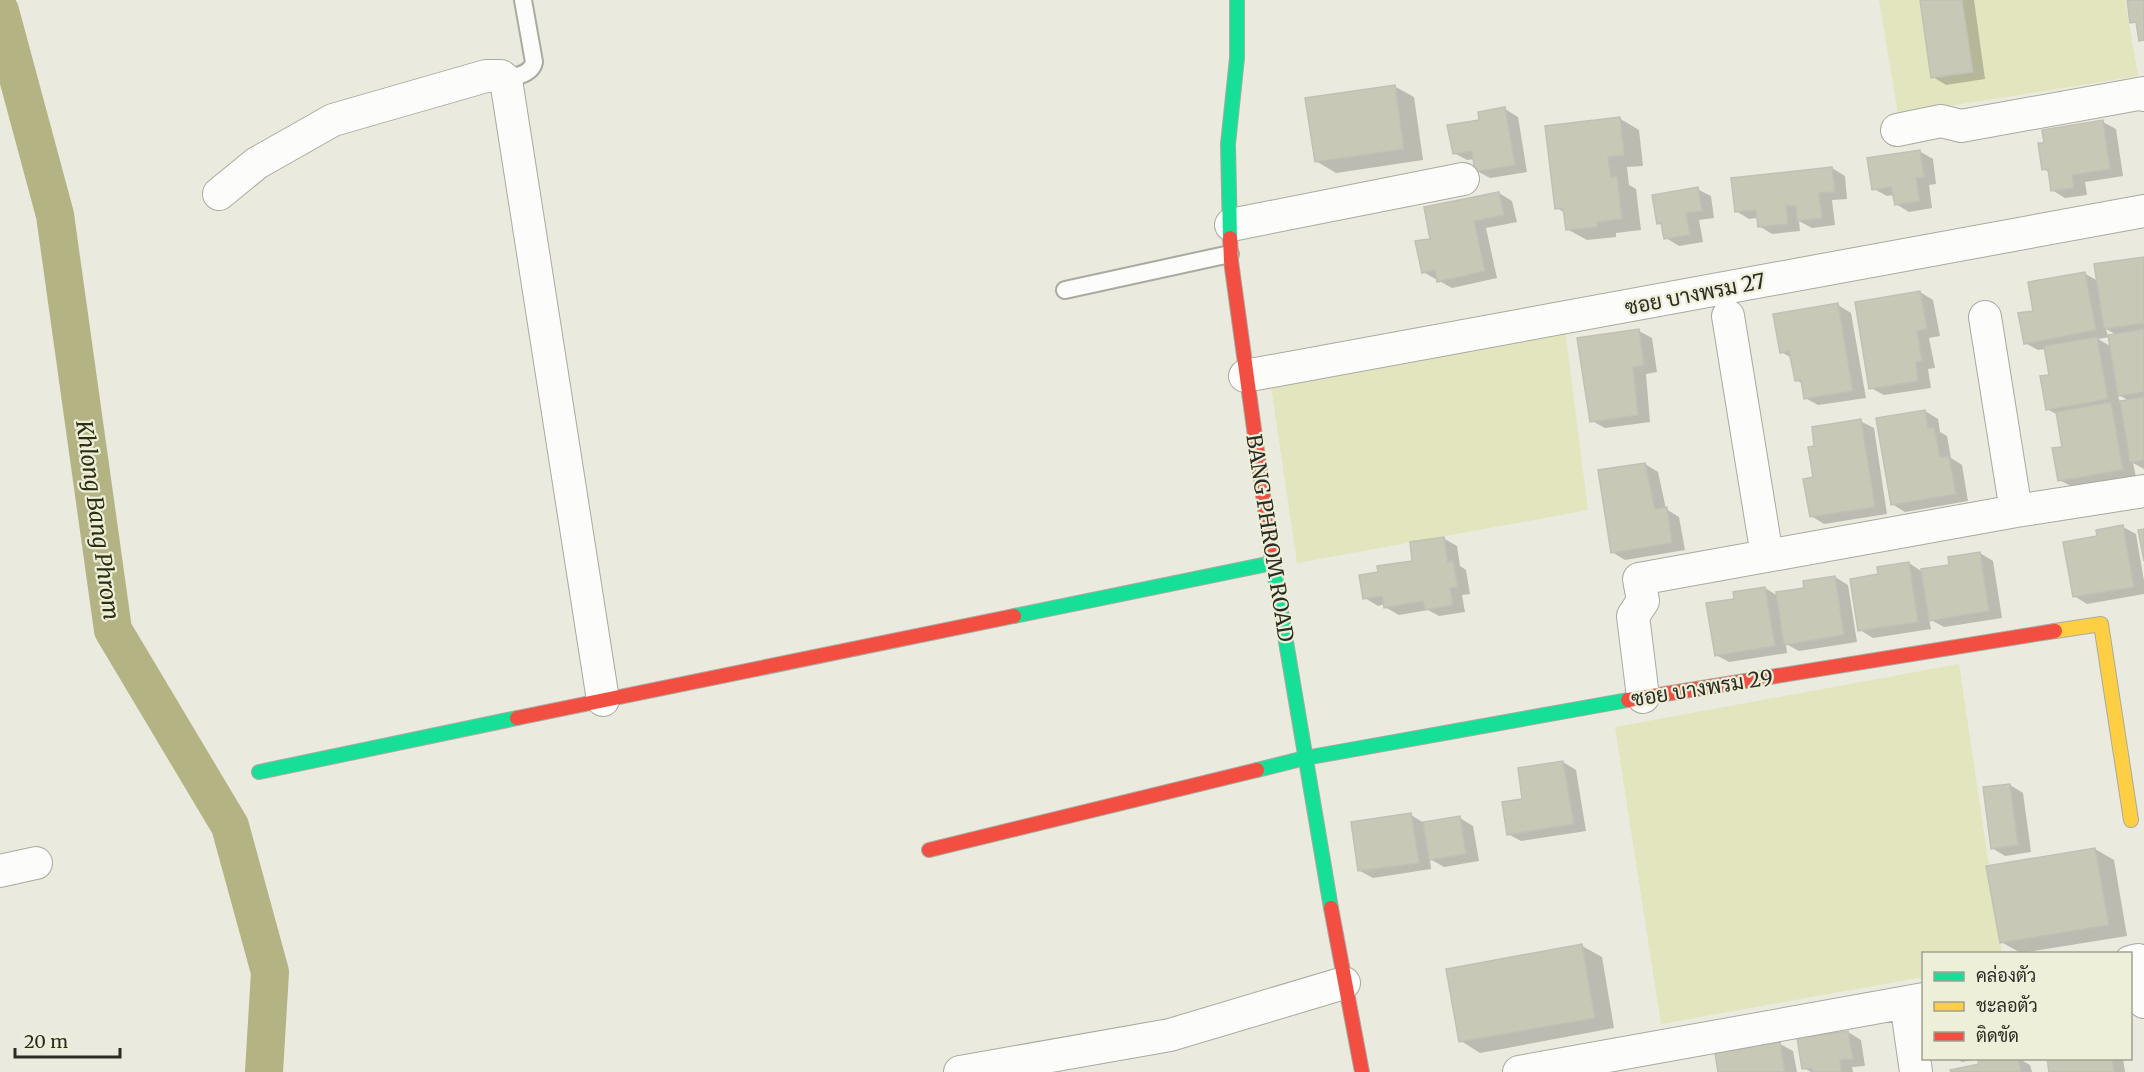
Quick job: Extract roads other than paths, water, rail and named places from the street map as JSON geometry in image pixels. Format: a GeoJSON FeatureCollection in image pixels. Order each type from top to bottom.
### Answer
{"type":"FeatureCollection","features":[{"type":"Feature","properties":{"kind":"street","name":"BANG PHROM ROAD"},"geometry":{"type":"LineString","coordinates":[[1238,0],[1237,58],[1228,144],[1231,239],[1245,376],[1272,562],[1344,984],[1362,1072]]}},
{"type":"Feature","properties":{"kind":"street"},"geometry":{"type":"LineString","coordinates":[[219,194],[256,163],[333,120],[486,76],[501,76],[506,80],[603,700]]}},
{"type":"Feature","properties":{"kind":"street"},"geometry":{"type":"LineString","coordinates":[[1897,130],[1941,121],[1961,126],[2144,93],[2144,95]]}},
{"type":"Feature","properties":{"kind":"street"},"geometry":{"type":"LineString","coordinates":[[1231,239],[1463,178]]}},
{"type":"Feature","properties":{"kind":"street","name":"ซอย บางพรม 27"},"geometry":{"type":"LineString","coordinates":[[1245,376],[2144,211]]}},
{"type":"Feature","properties":{"kind":"street"},"geometry":{"type":"LineString","coordinates":[[1728,316],[1767,556]]}},
{"type":"Feature","properties":{"kind":"street"},"geometry":{"type":"LineString","coordinates":[[1985,317],[2016,511]]}},
{"type":"Feature","properties":{"kind":"street"},"geometry":{"type":"LineString","coordinates":[[1643,697],[1633,616],[1643,601],[1639,579],[2144,490]]}},
{"type":"Feature","properties":{"kind":"street"},"geometry":{"type":"LineString","coordinates":[[259,772],[1272,562]]}},
{"type":"Feature","properties":{"kind":"street","name":"ซอย บางพรม 29"},"geometry":{"type":"LineString","coordinates":[[929,850],[1305,758],[1643,697],[2101,624],[2131,820]]}},
{"type":"Feature","properties":{"kind":"street"},"geometry":{"type":"LineString","coordinates":[[0,871],[36,863]]}},
{"type":"Feature","properties":{"kind":"street"},"geometry":{"type":"LineString","coordinates":[[2132,962],[2138,960],[2144,1002]]}},
{"type":"Feature","properties":{"kind":"street"},"geometry":{"type":"LineString","coordinates":[[960,1072],[1170,1035],[1344,984]]}},
{"type":"Feature","properties":{"kind":"street"},"geometry":{"type":"LineString","coordinates":[[1519,1072],[1663,1059],[1915,1001],[1916,1072]]}},
{"type":"Feature","properties":{"kind":"lane"},"geometry":{"type":"LineString","coordinates":[[506,80],[529,71],[533,67],[523,0]]}},
{"type":"Feature","properties":{"kind":"lane"},"geometry":{"type":"LineString","coordinates":[[1065,290],[1231,239]]}},
{"type":"Feature","properties":{"kind":"waterway","name":"Khlong Bang Phrom"},"geometry":{"type":"LineString","coordinates":[[0,11],[55,215],[113,630],[230,826],[270,972],[264,1072]]}}]}
